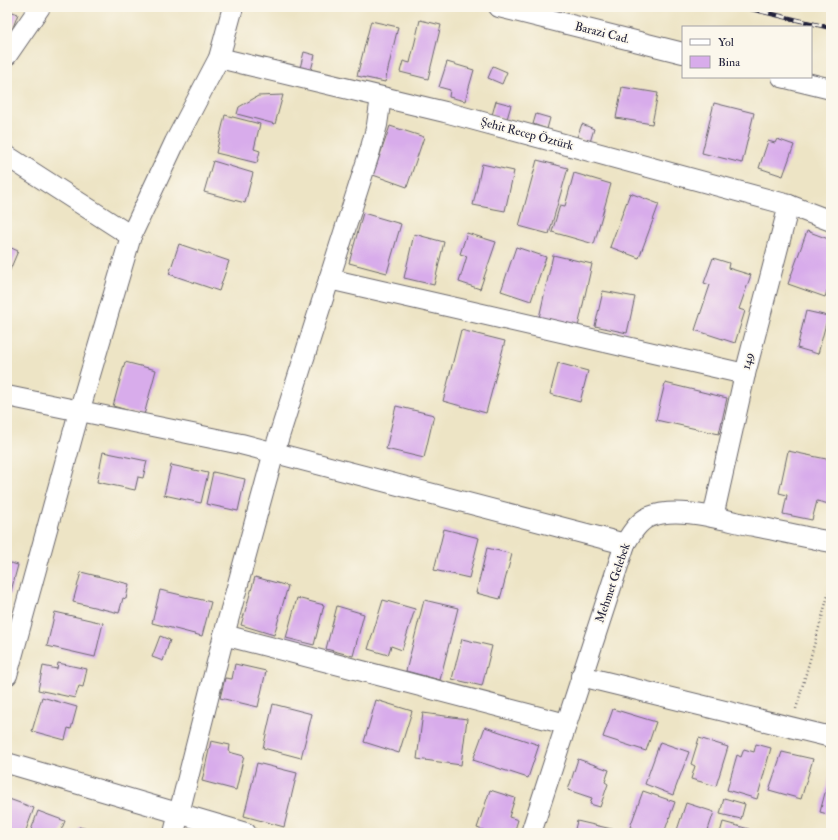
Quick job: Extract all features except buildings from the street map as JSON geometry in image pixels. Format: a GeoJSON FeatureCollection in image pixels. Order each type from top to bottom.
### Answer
{"type":"FeatureCollection","features":[{"type":"Feature","properties":{"kind":"street"},"geometry":{"type":"LineString","coordinates":[[7,55],[40,7]]}},
{"type":"Feature","properties":{"kind":"street"},"geometry":{"type":"LineString","coordinates":[[7,675],[79,412],[130,236],[175,142],[219,58],[233,7]]}},
{"type":"Feature","properties":{"kind":"street","name":"Barazi Cad."},"geometry":{"type":"LineString","coordinates":[[499,7],[682,53]]}},
{"type":"Feature","properties":{"kind":"street","name":"Şehit Recep Öztürk"},"geometry":{"type":"LineString","coordinates":[[219,58],[445,112],[789,205],[831,221]]}},
{"type":"Feature","properties":{"kind":"street"},"geometry":{"type":"LineString","coordinates":[[786,78],[831,89]]}},
{"type":"Feature","properties":{"kind":"street"},"geometry":{"type":"LineString","coordinates":[[176,824],[224,635],[274,452],[370,151],[377,125],[381,97]]}},
{"type":"Feature","properties":{"kind":"street"},"geometry":{"type":"LineString","coordinates":[[7,156],[130,236]]}},
{"type":"Feature","properties":{"kind":"street","name":"149"},"geometry":{"type":"LineString","coordinates":[[713,517],[745,374],[789,205]]}},
{"type":"Feature","properties":{"kind":"street"},"geometry":{"type":"LineString","coordinates":[[329,279],[745,374]]}},
{"type":"Feature","properties":{"kind":"street"},"geometry":{"type":"LineString","coordinates":[[7,396],[79,412],[241,444],[625,544]]}},
{"type":"Feature","properties":{"kind":"street","name":"Mehmet Gelebek"},"geometry":{"type":"LineString","coordinates":[[531,833],[625,544],[632,533],[647,518],[661,514],[679,512],[713,517],[831,542]]}},
{"type":"Feature","properties":{"kind":"street"},"geometry":{"type":"LineString","coordinates":[[224,635],[566,724]]}},
{"type":"Feature","properties":{"kind":"street"},"geometry":{"type":"LineString","coordinates":[[581,676],[831,737]]}},
{"type":"Feature","properties":{"kind":"street"},"geometry":{"type":"LineString","coordinates":[[7,763],[176,824],[246,833]]}},
{"type":"Feature","properties":{"kind":"path"},"geometry":{"type":"LineString","coordinates":[[791,728],[831,585]]}},
{"type":"Feature","properties":{"kind":"railway"},"geometry":{"type":"LineString","coordinates":[[743,7],[831,28]]}}]}
